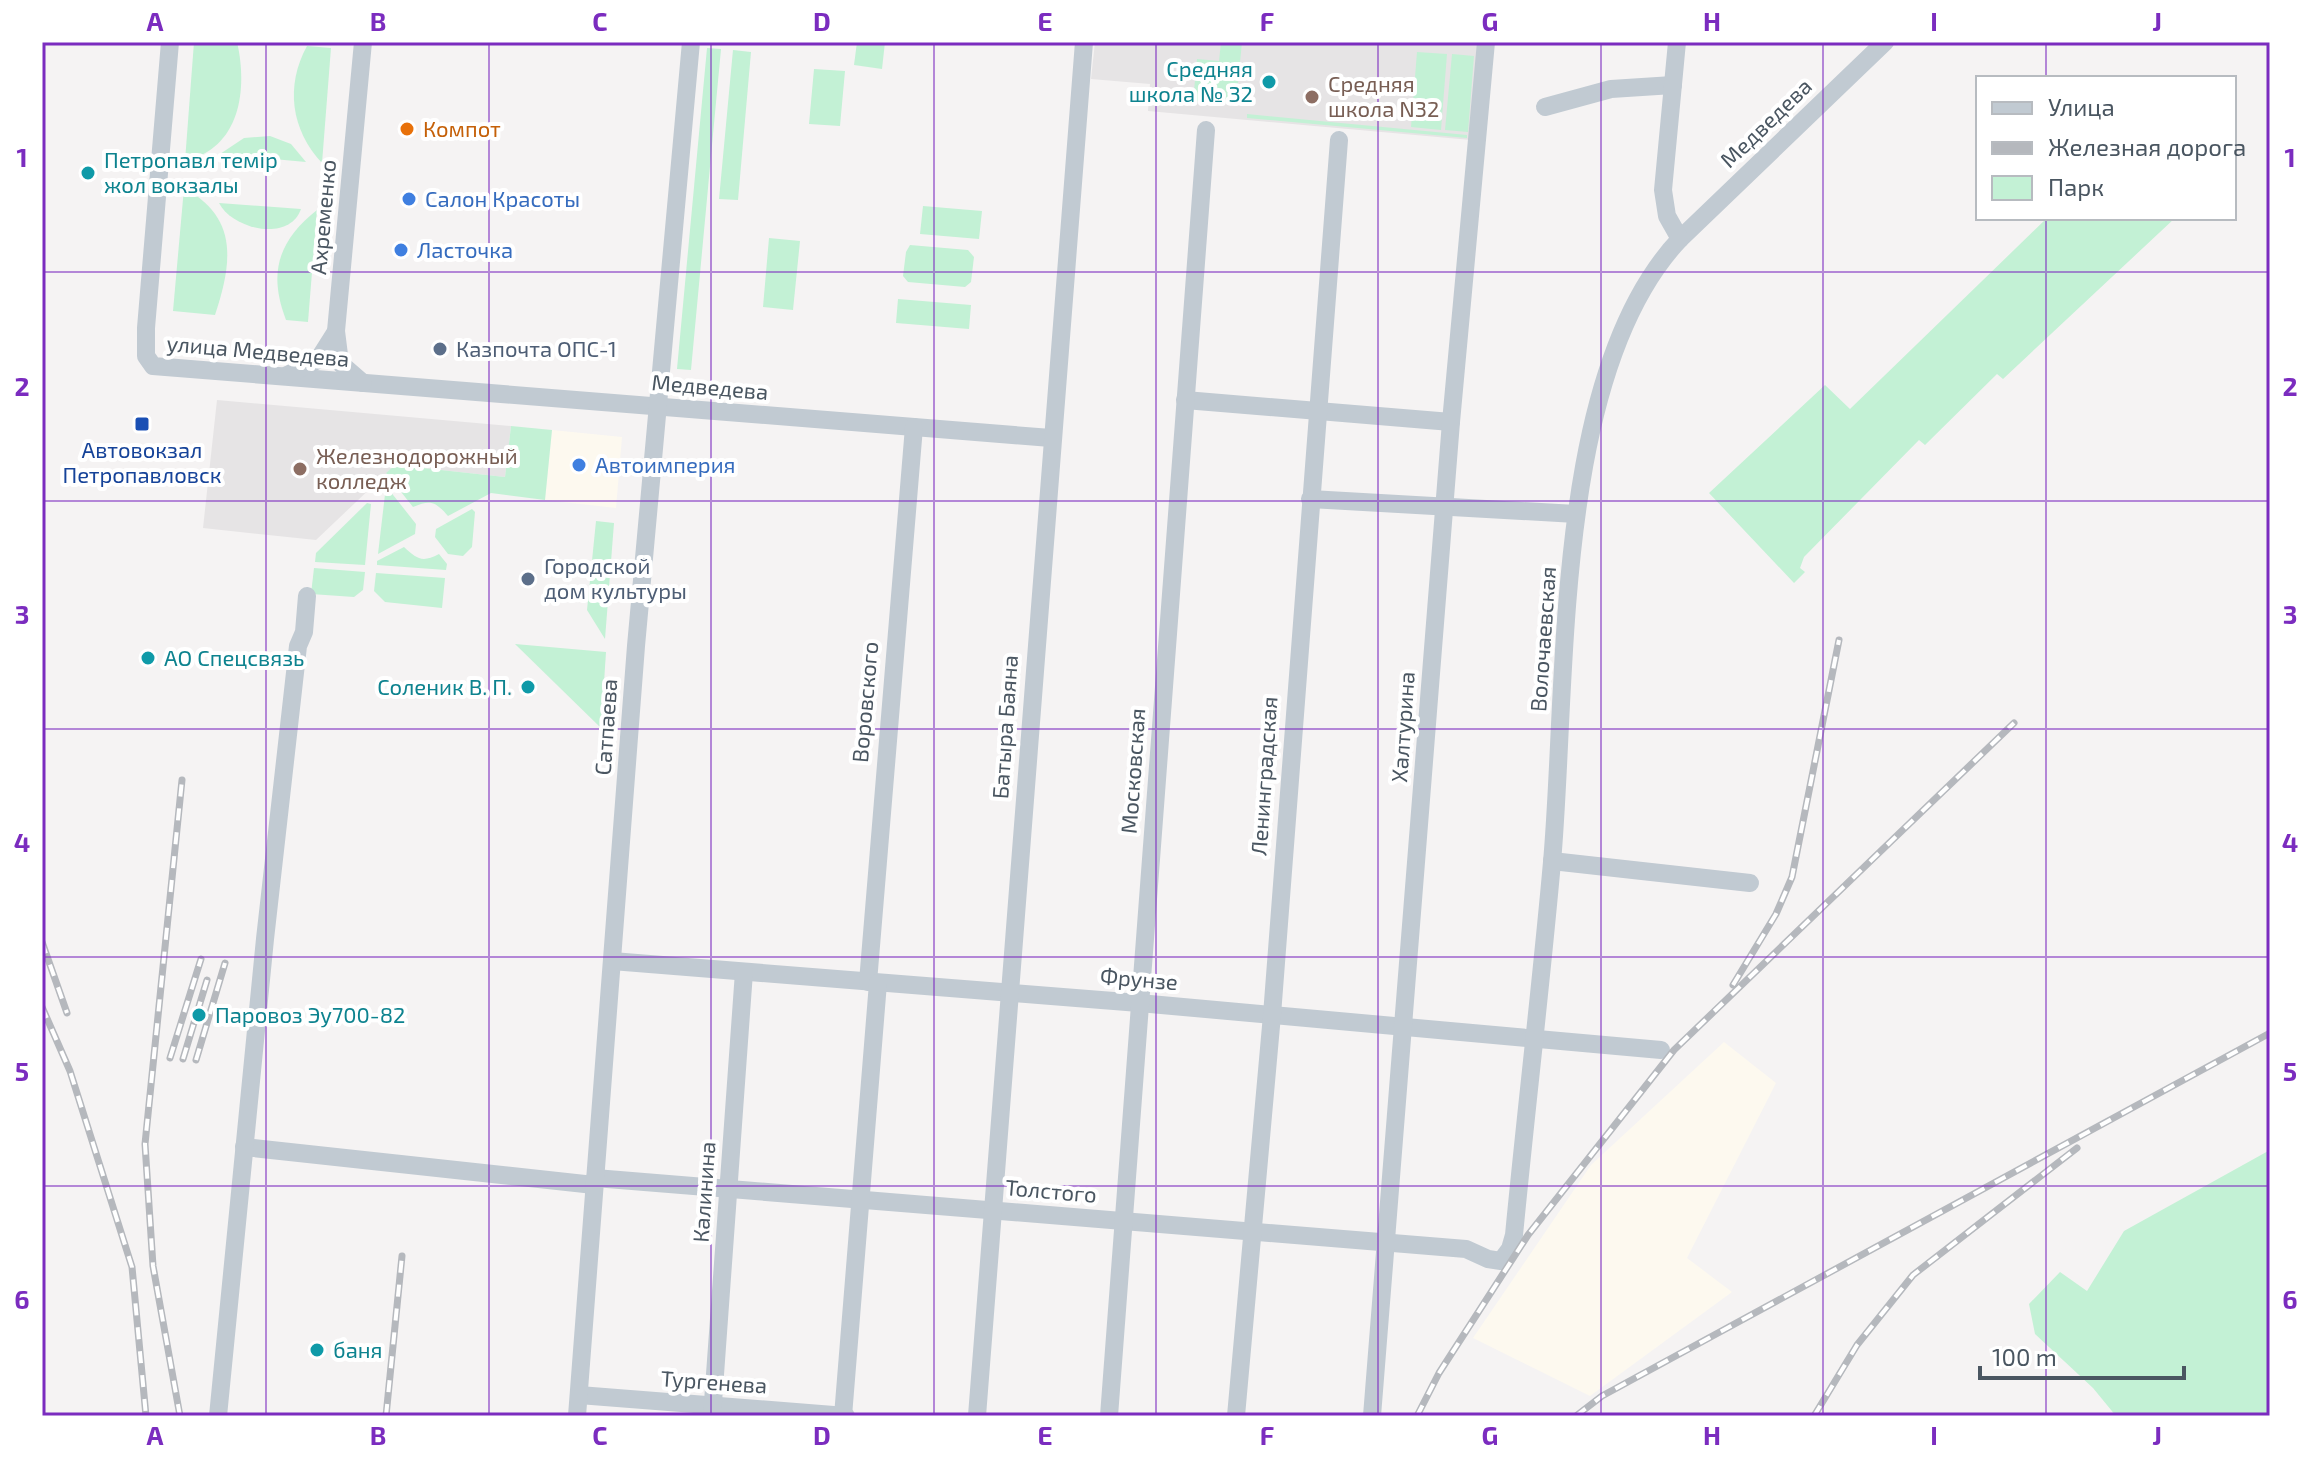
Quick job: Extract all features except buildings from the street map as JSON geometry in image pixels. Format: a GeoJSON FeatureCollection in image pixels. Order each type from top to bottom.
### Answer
{"type":"FeatureCollection","features":[{"type":"Feature","properties":{"kind":"street","name":"улица Медведева"},"geometry":{"type":"LineString","coordinates":[[170,42],[146,328],[149,363],[156,367],[365,384]]}},
{"type":"Feature","properties":{"kind":"street","name":"Ахременко"},"geometry":{"type":"LineString","coordinates":[[363,42],[336,331],[340,363],[365,384]]}},
{"type":"Feature","properties":{"kind":"street","name":"Сатпаева"},"geometry":{"type":"LineString","coordinates":[[577,1416],[636,646],[691,42]]}},
{"type":"Feature","properties":{"kind":"street","name":"Батыра Баяна"},"geometry":{"type":"LineString","coordinates":[[977,1416],[1084,42]]}},
{"type":"Feature","properties":{"kind":"street","name":"Халтурина"},"geometry":{"type":"LineString","coordinates":[[1372,1416],[1451,422],[1486,42]]}},
{"type":"Feature","properties":{"kind":"street"},"geometry":{"type":"LineString","coordinates":[[1677,42],[1663,204],[1680,239]]}},
{"type":"Feature","properties":{"kind":"street","name":"Медведева"},"geometry":{"type":"LineString","coordinates":[[1680,239],[1885,42]]}},
{"type":"Feature","properties":{"kind":"street"},"geometry":{"type":"LineString","coordinates":[[1545,107],[1611,89],[1673,85]]}},
{"type":"Feature","properties":{"kind":"street","name":"Московская"},"geometry":{"type":"LineString","coordinates":[[1109,1416],[1206,130]]}},
{"type":"Feature","properties":{"kind":"street","name":"Ленинградская"},"geometry":{"type":"LineString","coordinates":[[1236,1416],[1272,1015],[1339,140]]}},
{"type":"Feature","properties":{"kind":"street","name":"Волочаевская"},"geometry":{"type":"LineString","coordinates":[[1501,1261],[1514,1235],[1552,861],[1576,514],[1602,386],[1614,347],[1641,289],[1680,239]]}},
{"type":"Feature","properties":{"kind":"street"},"geometry":{"type":"LineString","coordinates":[[282,377],[300,372],[318,360],[336,331]]}},
{"type":"Feature","properties":{"kind":"street","name":"Медведева"},"geometry":{"type":"LineString","coordinates":[[365,384],[1051,438]]}},
{"type":"Feature","properties":{"kind":"street"},"geometry":{"type":"LineString","coordinates":[[1185,400],[1451,422]]}},
{"type":"Feature","properties":{"kind":"street","name":"Воровского"},"geometry":{"type":"LineString","coordinates":[[844,1416],[914,427]]}},
{"type":"Feature","properties":{"kind":"street"},"geometry":{"type":"LineString","coordinates":[[1310,499],[1576,514]]}},
{"type":"Feature","properties":{"kind":"street"},"geometry":{"type":"LineString","coordinates":[[218,1416],[296,662],[307,596]]}},
{"type":"Feature","properties":{"kind":"street"},"geometry":{"type":"LineString","coordinates":[[1552,861],[1750,883]]}},
{"type":"Feature","properties":{"kind":"street","name":"Фрунзе"},"geometry":{"type":"LineString","coordinates":[[612,961],[1139,1003],[1661,1050]]}},
{"type":"Feature","properties":{"kind":"street","name":"Калинина"},"geometry":{"type":"LineString","coordinates":[[712,1411],[744,972]]}},
{"type":"Feature","properties":{"kind":"street","name":"Толстого"},"geometry":{"type":"LineString","coordinates":[[244,1147],[594,1181],[1466,1249],[1501,1261]]}},
{"type":"Feature","properties":{"kind":"street","name":"Тургенева"},"geometry":{"type":"LineString","coordinates":[[579,1395],[712,1411],[844,1416]]}},
{"type":"Feature","properties":{"kind":"shaded area","name":"Средняя школа N32"},"geometry":{"type":"Polygon","coordinates":[[[1095,42],[1479,42],[1471,140],[1148,111],[1150,84],[1091,79],[1095,42]]]}},
{"type":"Feature","properties":{"kind":"shaded area","name":"Железнодорожный колледж"},"geometry":{"type":"Polygon","coordinates":[[[217,400],[511,426],[505,477],[395,465],[316,540],[203,528],[217,400]]]}},
{"type":"Feature","properties":{"kind":"shaded area"},"geometry":{"type":"Polygon","coordinates":[[[552,430],[622,437],[616,508],[545,500],[552,430]]]}},
{"type":"Feature","properties":{"kind":"shaded area"},"geometry":{"type":"Polygon","coordinates":[[[1724,1042],[1776,1083],[1687,1258],[1732,1292],[1590,1396],[1473,1338],[1591,1165],[1724,1042]]]}},
{"type":"Feature","properties":{"kind":"green space"},"geometry":{"type":"Polygon","coordinates":[[[194,42],[237,42],[240,97],[229,130],[218,144],[185,161],[194,42]]]}},
{"type":"Feature","properties":{"kind":"green space"},"geometry":{"type":"Polygon","coordinates":[[[857,42],[885,42],[882,69],[854,65],[857,42]]]}},
{"type":"Feature","properties":{"kind":"green space"},"geometry":{"type":"Polygon","coordinates":[[[1221,42],[1242,42],[1236,104],[1193,101],[1197,59],[1219,61],[1221,42]]]}},
{"type":"Feature","properties":{"kind":"green space"},"geometry":{"type":"Polygon","coordinates":[[[307,46],[331,48],[322,163],[303,136],[295,107],[296,77],[307,46]]]}},
{"type":"Feature","properties":{"kind":"green space"},"geometry":{"type":"Polygon","coordinates":[[[707,48],[721,49],[691,370],[677,369],[707,48]]]}},
{"type":"Feature","properties":{"kind":"green space"},"geometry":{"type":"Polygon","coordinates":[[[733,50],[751,52],[738,200],[719,199],[733,50]]]}},
{"type":"Feature","properties":{"kind":"green space"},"geometry":{"type":"Polygon","coordinates":[[[1417,52],[1447,54],[1441,130],[1411,127],[1417,52]]]}},
{"type":"Feature","properties":{"kind":"green space"},"geometry":{"type":"Polygon","coordinates":[[[1452,54],[1474,56],[1468,132],[1445,130],[1452,54]]]}},
{"type":"Feature","properties":{"kind":"green space"},"geometry":{"type":"Polygon","coordinates":[[[814,69],[845,71],[840,126],[809,124],[814,69]]]}},
{"type":"Feature","properties":{"kind":"green space"},"geometry":{"type":"Polygon","coordinates":[[[1247,114],[1467,135],[1467,138],[1247,118],[1247,114]]]}},
{"type":"Feature","properties":{"kind":"green space"},"geometry":{"type":"Polygon","coordinates":[[[270,136],[291,144],[306,162],[220,154],[244,138],[270,136]]]}},
{"type":"Feature","properties":{"kind":"green space"},"geometry":{"type":"Polygon","coordinates":[[[184,188],[214,213],[226,243],[225,277],[215,315],[173,311],[184,188]]]}},
{"type":"Feature","properties":{"kind":"green space"},"geometry":{"type":"Polygon","coordinates":[[[219,203],[301,209],[295,220],[273,229],[236,220],[219,203]]]}},
{"type":"Feature","properties":{"kind":"green space"},"geometry":{"type":"Polygon","coordinates":[[[923,206],[982,211],[979,239],[920,234],[923,206]]]}},
{"type":"Feature","properties":{"kind":"green space"},"geometry":{"type":"Polygon","coordinates":[[[317,210],[308,322],[286,320],[278,287],[280,259],[293,234],[317,210]]]}},
{"type":"Feature","properties":{"kind":"green space"},"geometry":{"type":"Polygon","coordinates":[[[2045,220],[2173,220],[2003,379],[1997,374],[1925,445],[1919,440],[1804,557],[1800,568],[1805,572],[1794,583],[1709,493],[1825,385],[1850,409],[2045,220]]]}},
{"type":"Feature","properties":{"kind":"green space"},"geometry":{"type":"Polygon","coordinates":[[[769,238],[800,241],[793,310],[763,307],[769,238]]]}},
{"type":"Feature","properties":{"kind":"green space"},"geometry":{"type":"Polygon","coordinates":[[[910,245],[968,250],[974,257],[971,282],[965,287],[908,282],[903,276],[910,245]]]}},
{"type":"Feature","properties":{"kind":"green space"},"geometry":{"type":"Polygon","coordinates":[[[898,299],[971,305],[969,329],[896,323],[898,299]]]}},
{"type":"Feature","properties":{"kind":"green space"},"geometry":{"type":"Polygon","coordinates":[[[511,426],[552,430],[545,500],[491,493],[448,516],[433,503],[413,507],[386,473],[395,465],[505,477],[511,426]]]}},
{"type":"Feature","properties":{"kind":"green space"},"geometry":{"type":"Polygon","coordinates":[[[386,486],[416,524],[415,534],[378,554],[386,486]]]}},
{"type":"Feature","properties":{"kind":"green space"},"geometry":{"type":"Polygon","coordinates":[[[367,503],[371,504],[365,565],[315,562],[316,553],[367,503]]]}},
{"type":"Feature","properties":{"kind":"green space"},"geometry":{"type":"Polygon","coordinates":[[[472,509],[475,512],[472,547],[463,556],[448,554],[435,537],[436,529],[472,509]]]}},
{"type":"Feature","properties":{"kind":"green space"},"geometry":{"type":"Polygon","coordinates":[[[596,521],[614,523],[605,639],[587,610],[596,521]]]}},
{"type":"Feature","properties":{"kind":"green space"},"geometry":{"type":"Polygon","coordinates":[[[404,547],[420,558],[439,554],[447,564],[446,570],[377,565],[377,561],[404,547]]]}},
{"type":"Feature","properties":{"kind":"green space"},"geometry":{"type":"Polygon","coordinates":[[[314,568],[365,572],[363,590],[354,597],[311,594],[314,568]]]}},
{"type":"Feature","properties":{"kind":"green space"},"geometry":{"type":"Polygon","coordinates":[[[376,573],[445,578],[442,608],[385,602],[374,591],[376,573]]]}},
{"type":"Feature","properties":{"kind":"green space"},"geometry":{"type":"Polygon","coordinates":[[[515,644],[606,652],[601,728],[515,644]]]}},
{"type":"Feature","properties":{"kind":"green space"},"geometry":{"type":"Polygon","coordinates":[[[2270,1150],[2270,1416],[2116,1416],[2093,1388],[2035,1334],[2029,1304],[2060,1272],[2087,1291],[2124,1231],[2270,1150]]]}},
{"type":"Feature","properties":{"kind":"railway"},"geometry":{"type":"LineString","coordinates":[[1733,985],[1776,914],[1792,877],[1839,640]]}},
{"type":"Feature","properties":{"kind":"railway"},"geometry":{"type":"LineString","coordinates":[[1417,1416],[1439,1373],[1528,1235],[1674,1050],[2014,723]]}},
{"type":"Feature","properties":{"kind":"railway"},"geometry":{"type":"LineString","coordinates":[[180,1416],[153,1266],[145,1144],[182,780]]}},
{"type":"Feature","properties":{"kind":"railway"},"geometry":{"type":"LineString","coordinates":[[42,942],[67,1013]]}},
{"type":"Feature","properties":{"kind":"railway"},"geometry":{"type":"LineString","coordinates":[[170,1058],[201,959]]}},
{"type":"Feature","properties":{"kind":"railway"},"geometry":{"type":"LineString","coordinates":[[196,1060],[225,963]]}},
{"type":"Feature","properties":{"kind":"railway"},"geometry":{"type":"LineString","coordinates":[[183,1059],[207,980]]}},
{"type":"Feature","properties":{"kind":"railway"},"geometry":{"type":"LineString","coordinates":[[42,1007],[70,1071],[132,1267],[146,1416]]}},
{"type":"Feature","properties":{"kind":"railway"},"geometry":{"type":"LineString","coordinates":[[1576,1416],[1602,1396],[2270,1033]]}},
{"type":"Feature","properties":{"kind":"railway"},"geometry":{"type":"LineString","coordinates":[[1814,1416],[1857,1345],[1913,1275],[2077,1148]]}},
{"type":"Feature","properties":{"kind":"railway"},"geometry":{"type":"LineString","coordinates":[[386,1416],[402,1256]]}},
{"type":"Feature","properties":{"kind":"place","name":"Средняя школа № 32"},"geometry":{"type":"Point","coordinates":[1269,82]}},
{"type":"Feature","properties":{"kind":"place","name":"Средняя школа N32"},"geometry":{"type":"Point","coordinates":[1312,97]}},
{"type":"Feature","properties":{"kind":"place","name":"Компот"},"geometry":{"type":"Point","coordinates":[407,129]}},
{"type":"Feature","properties":{"kind":"place","name":"Петропавл темір жол вокзалы"},"geometry":{"type":"Point","coordinates":[88,173]}},
{"type":"Feature","properties":{"kind":"place","name":"Салон Красоты"},"geometry":{"type":"Point","coordinates":[409,199]}},
{"type":"Feature","properties":{"kind":"place","name":"Ласточка"},"geometry":{"type":"Point","coordinates":[401,250]}},
{"type":"Feature","properties":{"kind":"place","name":"Казпочта ОПС-1"},"geometry":{"type":"Point","coordinates":[440,349]}},
{"type":"Feature","properties":{"kind":"place","name":"Автовокзал Петропавловск"},"geometry":{"type":"Point","coordinates":[142,424]}},
{"type":"Feature","properties":{"kind":"place","name":"Автоимперия"},"geometry":{"type":"Point","coordinates":[579,465]}},
{"type":"Feature","properties":{"kind":"place","name":"Железнодорожный колледж"},"geometry":{"type":"Point","coordinates":[300,469]}},
{"type":"Feature","properties":{"kind":"place","name":"Городской дом культуры"},"geometry":{"type":"Point","coordinates":[528,579]}},
{"type":"Feature","properties":{"kind":"place","name":"АО Спецсвязь"},"geometry":{"type":"Point","coordinates":[148,658]}},
{"type":"Feature","properties":{"kind":"place","name":"Соленик В. П."},"geometry":{"type":"Point","coordinates":[528,687]}},
{"type":"Feature","properties":{"kind":"place","name":"Паровоз Эу700-82"},"geometry":{"type":"Point","coordinates":[199,1015]}},
{"type":"Feature","properties":{"kind":"place","name":"баня"},"geometry":{"type":"Point","coordinates":[317,1350]}}]}
